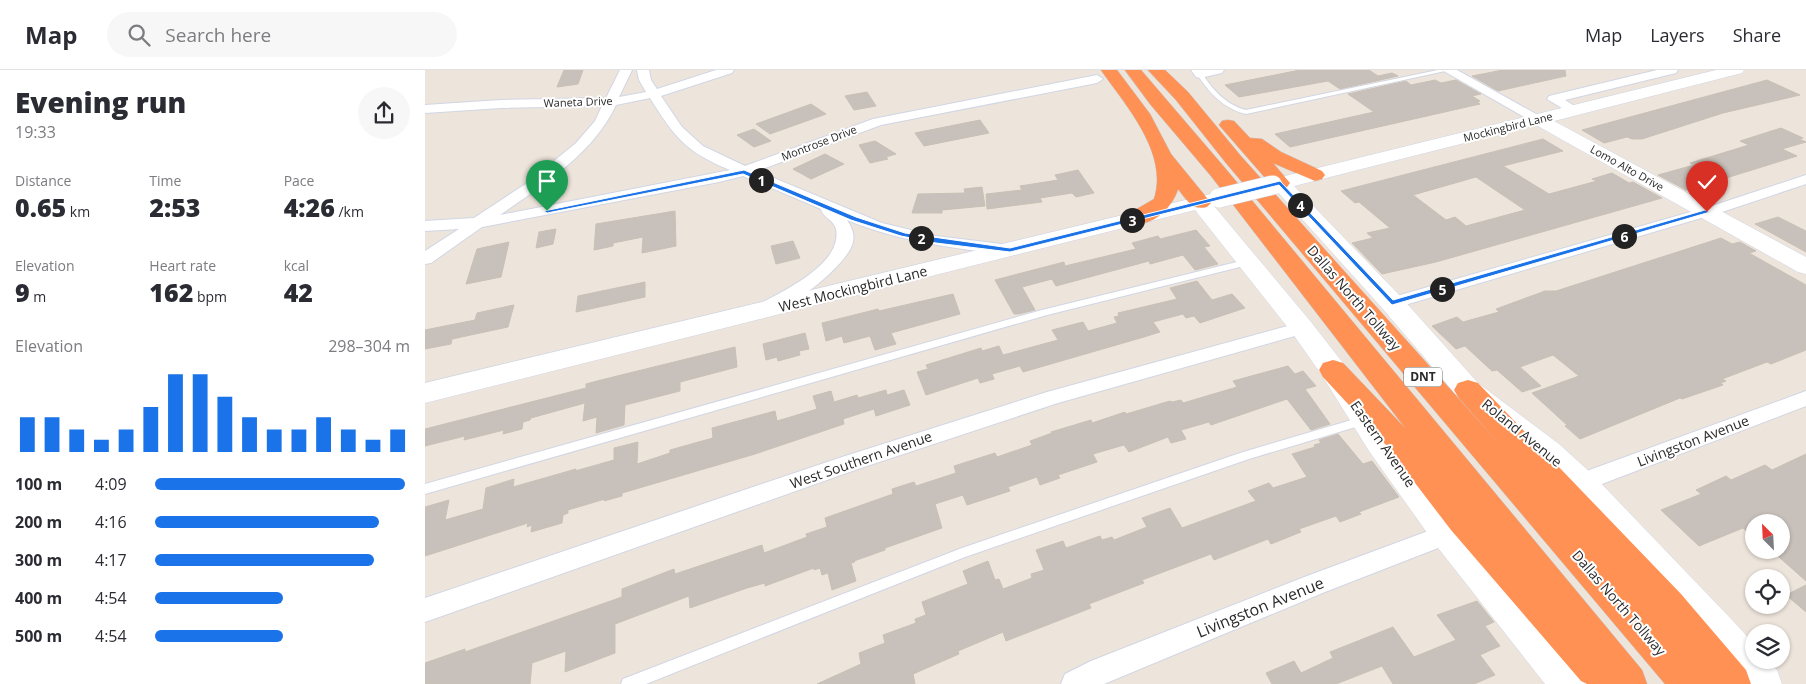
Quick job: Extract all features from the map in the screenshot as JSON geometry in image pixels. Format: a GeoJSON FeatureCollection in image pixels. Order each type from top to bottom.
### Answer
{"type":"FeatureCollection","features":[{"type":"Feature","properties":{"kind":"highway","name":"Dallas North Tollway"},"geometry":{"type":"LineString","coordinates":[[1133,70],[1156,100],[1237,195],[1628,684]]}},
{"type":"Feature","properties":{"kind":"highway","name":"Dallas North Tollway"},"geometry":{"type":"LineString","coordinates":[[1156,70],[1182,96],[1233,160],[1690,684]]}},
{"type":"Feature","properties":{"kind":"highway"},"geometry":{"type":"LineString","coordinates":[[1177,70],[1229,126],[1277,184]]}},
{"type":"Feature","properties":{"kind":"highway"},"geometry":{"type":"LineString","coordinates":[[1103,75],[1154,134],[1163,156],[1167,183],[1165,198],[1159,206],[1138,218]]}},
{"type":"Feature","properties":{"kind":"highway"},"geometry":{"type":"LineString","coordinates":[[1229,126],[1274,156],[1315,175]]}},
{"type":"Feature","properties":{"kind":"highway"},"geometry":{"type":"LineString","coordinates":[[1163,156],[1210,200]]}},
{"type":"Feature","properties":{"kind":"highway"},"geometry":{"type":"LineString","coordinates":[[1333,370],[1396,437],[1474,534],[1608,684]]}},
{"type":"Feature","properties":{"kind":"highway"},"geometry":{"type":"LineString","coordinates":[[1468,390],[1668,606],[1732,684]]}},
{"type":"Feature","properties":{"kind":"main road","name":"Mockingbird Lane"},"geometry":{"type":"LineString","coordinates":[[1277,184],[1736,70]]}},
{"type":"Feature","properties":{"kind":"main road","name":"Lomo Alto Drive"},"geometry":{"type":"LineString","coordinates":[[1538,119],[1806,267]]}},
{"type":"Feature","properties":{"kind":"main road"},"geometry":{"type":"LineString","coordinates":[[1314,220],[1306,192],[1307,185],[1315,175]]}},
{"type":"Feature","properties":{"kind":"main road","name":"West Mockingbird Lane"},"geometry":{"type":"LineString","coordinates":[[425,393],[1277,184]]}},
{"type":"Feature","properties":{"kind":"main road","name":"Roland Avenue"},"geometry":{"type":"LineString","coordinates":[[1277,184],[1314,220],[1392,303],[1468,390],[1548,452],[1581,483],[1721,634],[1763,684]]}},
{"type":"Feature","properties":{"kind":"main road","name":"Eastern Avenue"},"geometry":{"type":"LineString","coordinates":[[1210,200],[1249,262],[1333,370],[1365,420],[1447,534],[1569,684]]}},
{"type":"Feature","properties":{"kind":"street"},"geometry":{"type":"LineString","coordinates":[[425,259],[473,224],[532,186],[581,146],[601,122],[627,70]]}},
{"type":"Feature","properties":{"kind":"street"},"geometry":{"type":"LineString","coordinates":[[643,70],[645,80],[669,121],[691,143],[725,163],[853,218],[903,234],[936,241],[1010,250]]}},
{"type":"Feature","properties":{"kind":"street","name":"Waneta Drive"},"geometry":{"type":"LineString","coordinates":[[425,109],[501,104],[611,102],[654,94],[728,70]]}},
{"type":"Feature","properties":{"kind":"street"},"geometry":{"type":"LineString","coordinates":[[1199,72],[1218,70]]}},
{"type":"Feature","properties":{"kind":"street","name":"Lomo Alto Drive"},"geometry":{"type":"LineString","coordinates":[[1447,70],[1538,119]]}},
{"type":"Feature","properties":{"kind":"street"},"geometry":{"type":"LineString","coordinates":[[1575,110],[1553,99],[1672,70]]}},
{"type":"Feature","properties":{"kind":"street","name":"Montrose Drive"},"geometry":{"type":"LineString","coordinates":[[425,226],[473,224],[744,172],[843,133],[878,122],[1103,75]]}},
{"type":"Feature","properties":{"kind":"street"},"geometry":{"type":"LineString","coordinates":[[1392,303],[1707,212],[1806,179]]}},
{"type":"Feature","properties":{"kind":"street"},"geometry":{"type":"LineString","coordinates":[[760,311],[811,282],[826,270],[841,250],[845,235],[844,227],[823,206]]}},
{"type":"Feature","properties":{"kind":"street","name":"West Southern Avenue"},"geometry":{"type":"LineString","coordinates":[[425,610],[850,463],[970,424],[1054,397],[1302,328]]}},
{"type":"Feature","properties":{"kind":"street","name":"Livingston Avenue"},"geometry":{"type":"LineString","coordinates":[[1581,483],[1806,398]]}},
{"type":"Feature","properties":{"kind":"street","name":"Livingston Avenue"},"geometry":{"type":"LineString","coordinates":[[1075,684],[1101,671],[1316,584],[1447,534]]}},
{"type":"Feature","properties":{"kind":"lane"},"geometry":{"type":"LineString","coordinates":[[1199,72],[1205,82],[1233,109],[1246,112],[1447,70]]}},
{"type":"Feature","properties":{"kind":"lane"},"geometry":{"type":"LineString","coordinates":[[425,489],[1045,312],[1249,262]]}},
{"type":"Feature","properties":{"kind":"lane"},"geometry":{"type":"LineString","coordinates":[[628,684],[962,554],[1247,455],[1365,420]]}},
{"type":"Feature","properties":{"kind":"building"},"geometry":{"type":"Polygon","coordinates":[[[564,70],[583,70],[578,84],[557,87],[564,70]]]}},
{"type":"Feature","properties":{"kind":"building"},"geometry":{"type":"Polygon","coordinates":[[[1300,70],[1369,70],[1378,76],[1392,73],[1398,76],[1340,89],[1328,81],[1239,97],[1225,85],[1300,70]]]}},
{"type":"Feature","properties":{"kind":"building"},"geometry":{"type":"Polygon","coordinates":[[[1503,70],[1565,70],[1566,76],[1498,91],[1472,76],[1503,70]]]}},
{"type":"Feature","properties":{"kind":"building"},"geometry":{"type":"Polygon","coordinates":[[[1435,80],[1441,83],[1456,80],[1481,94],[1472,96],[1480,101],[1477,102],[1480,104],[1290,147],[1275,134],[1374,112],[1348,94],[1406,81],[1411,85],[1435,80]]]}},
{"type":"Feature","properties":{"kind":"building"},"geometry":{"type":"Polygon","coordinates":[[[1767,80],[1800,95],[1723,113],[1642,139],[1627,137],[1604,143],[1582,130],[1767,80]]]}},
{"type":"Feature","properties":{"kind":"building"},"geometry":{"type":"Polygon","coordinates":[[[867,92],[876,106],[854,110],[845,96],[867,92]]]}},
{"type":"Feature","properties":{"kind":"building"},"geometry":{"type":"Polygon","coordinates":[[[811,104],[826,114],[770,134],[756,124],[811,104]]]}},
{"type":"Feature","properties":{"kind":"building"},"geometry":{"type":"Polygon","coordinates":[[[980,120],[989,133],[924,146],[915,133],[980,120]]]}},
{"type":"Feature","properties":{"kind":"building"},"geometry":{"type":"Polygon","coordinates":[[[1781,128],[1803,138],[1799,139],[1806,142],[1782,149],[1797,156],[1686,190],[1658,175],[1694,165],[1690,163],[1749,145],[1740,141],[1781,128]]]}},
{"type":"Feature","properties":{"kind":"building"},"geometry":{"type":"Polygon","coordinates":[[[754,129],[771,141],[754,147],[737,135],[754,129]]]}},
{"type":"Feature","properties":{"kind":"building"},"geometry":{"type":"Polygon","coordinates":[[[1543,139],[1563,151],[1503,166],[1549,194],[1597,181],[1592,179],[1612,173],[1662,198],[1436,262],[1382,274],[1352,243],[1373,238],[1367,233],[1390,228],[1359,202],[1355,203],[1341,191],[1543,139]],[[1476,177],[1413,195],[1446,220],[1455,217],[1466,226],[1525,210],[1476,177]]]}},
{"type":"Feature","properties":{"kind":"building"},"geometry":{"type":"Polygon","coordinates":[[[875,141],[896,154],[886,157],[888,159],[870,163],[859,145],[875,141]]]}},
{"type":"Feature","properties":{"kind":"building"},"geometry":{"type":"Polygon","coordinates":[[[825,154],[844,164],[811,179],[793,169],[825,154]]]}},
{"type":"Feature","properties":{"kind":"building"},"geometry":{"type":"Polygon","coordinates":[[[1078,170],[1094,193],[1076,197],[1072,193],[1040,198],[1042,202],[987,209],[986,194],[1022,190],[1020,186],[1058,180],[1055,175],[1078,170]]]}},
{"type":"Feature","properties":{"kind":"building"},"geometry":{"type":"Polygon","coordinates":[[[982,187],[985,206],[942,210],[942,213],[912,213],[918,194],[965,193],[964,189],[982,187]]]}},
{"type":"Feature","properties":{"kind":"building"},"geometry":{"type":"Polygon","coordinates":[[[675,211],[676,246],[642,253],[643,237],[613,243],[613,246],[594,250],[596,224],[675,211]]]}},
{"type":"Feature","properties":{"kind":"building"},"geometry":{"type":"Polygon","coordinates":[[[1778,217],[1806,231],[1806,252],[1755,224],[1778,217]]]}},
{"type":"Feature","properties":{"kind":"building"},"geometry":{"type":"Polygon","coordinates":[[[556,229],[553,244],[536,248],[539,232],[556,229]]]}},
{"type":"Feature","properties":{"kind":"building"},"geometry":{"type":"Polygon","coordinates":[[[1196,230],[1210,246],[1204,247],[1218,264],[1195,270],[1183,255],[1150,264],[1149,261],[1056,286],[1052,279],[1022,287],[1035,310],[1019,314],[1014,314],[995,280],[1064,262],[1065,266],[1136,249],[1132,243],[1158,236],[1160,239],[1196,230]]]}},
{"type":"Feature","properties":{"kind":"building"},"geometry":{"type":"Polygon","coordinates":[[[1721,238],[1732,244],[1740,242],[1756,251],[1749,253],[1806,285],[1806,350],[1771,364],[1767,362],[1722,379],[1726,381],[1721,383],[1723,385],[1682,399],[1680,398],[1580,439],[1532,393],[1579,376],[1553,355],[1520,367],[1541,386],[1522,392],[1497,370],[1492,371],[1465,346],[1456,349],[1432,326],[1457,317],[1463,322],[1499,312],[1496,309],[1545,291],[1556,291],[1721,238]]]}},
{"type":"Feature","properties":{"kind":"building"},"geometry":{"type":"Polygon","coordinates":[[[793,241],[800,258],[776,264],[771,246],[793,241]]]}},
{"type":"Feature","properties":{"kind":"building"},"geometry":{"type":"Polygon","coordinates":[[[509,242],[501,277],[466,284],[477,249],[509,242]]]}},
{"type":"Feature","properties":{"kind":"building"},"geometry":{"type":"Polygon","coordinates":[[[1197,281],[1212,300],[1232,294],[1245,308],[1200,323],[1194,316],[1186,318],[1183,314],[1153,322],[1160,332],[1023,372],[1020,366],[992,374],[994,379],[980,383],[978,378],[926,395],[917,372],[928,369],[926,365],[981,348],[982,351],[999,346],[1003,355],[1058,340],[1052,330],[1083,322],[1088,331],[1117,323],[1114,317],[1119,316],[1118,313],[1177,299],[1170,288],[1197,281]]]}},
{"type":"Feature","properties":{"kind":"building"},"geometry":{"type":"Polygon","coordinates":[[[645,282],[645,297],[576,312],[578,296],[645,282]]]}},
{"type":"Feature","properties":{"kind":"building"},"geometry":{"type":"Polygon","coordinates":[[[953,294],[960,314],[891,333],[896,344],[875,350],[870,336],[844,343],[842,336],[826,341],[822,323],[878,309],[879,311],[953,294]]]}},
{"type":"Feature","properties":{"kind":"building"},"geometry":{"type":"Polygon","coordinates":[[[514,305],[508,327],[452,339],[451,344],[425,349],[425,330],[475,320],[477,313],[514,305]]]}},
{"type":"Feature","properties":{"kind":"building"},"geometry":{"type":"Polygon","coordinates":[[[805,333],[809,349],[799,351],[800,355],[778,361],[777,357],[766,360],[763,344],[805,333]]]}},
{"type":"Feature","properties":{"kind":"building"},"geometry":{"type":"Polygon","coordinates":[[[735,347],[737,367],[680,382],[680,391],[625,405],[624,425],[596,433],[597,417],[583,421],[585,403],[531,418],[523,422],[522,429],[503,434],[504,430],[464,440],[465,436],[425,446],[425,429],[586,388],[586,384],[601,380],[735,347]]]}},
{"type":"Feature","properties":{"kind":"building"},"geometry":{"type":"Polygon","coordinates":[[[1288,366],[1295,374],[1303,371],[1316,386],[1305,389],[1330,424],[1311,430],[1287,399],[1211,425],[1209,422],[1181,430],[1186,439],[1171,443],[1168,437],[1129,452],[1124,445],[1093,454],[1097,462],[1058,475],[1060,478],[1040,485],[1037,477],[1008,487],[1010,491],[967,505],[963,495],[935,504],[942,528],[854,561],[851,563],[856,581],[832,590],[828,573],[822,575],[820,568],[814,570],[814,568],[765,586],[765,583],[747,588],[690,608],[689,596],[615,624],[615,653],[565,672],[566,651],[532,663],[530,684],[425,684],[425,663],[465,649],[465,652],[622,597],[622,589],[674,569],[675,574],[762,545],[764,553],[807,537],[806,534],[827,527],[825,518],[893,494],[892,489],[914,482],[916,486],[956,473],[954,466],[995,453],[997,457],[1032,445],[1030,441],[1051,432],[1091,420],[1092,423],[1125,412],[1126,414],[1170,401],[1181,400],[1183,403],[1237,387],[1233,381],[1288,366]]]}},
{"type":"Feature","properties":{"kind":"building"},"geometry":{"type":"Polygon","coordinates":[[[886,390],[887,395],[904,390],[910,405],[876,416],[874,409],[843,419],[844,424],[755,454],[622,493],[622,496],[568,510],[568,513],[563,515],[562,523],[531,532],[532,525],[527,527],[528,523],[425,556],[425,507],[449,500],[445,520],[483,509],[486,488],[514,479],[513,487],[614,460],[614,448],[638,442],[637,464],[670,453],[670,450],[713,438],[712,428],[775,411],[777,421],[817,409],[813,396],[831,391],[834,402],[857,395],[858,398],[886,390]]]}},
{"type":"Feature","properties":{"kind":"building"},"geometry":{"type":"Polygon","coordinates":[[[1338,434],[1363,464],[1372,461],[1399,497],[1359,512],[1361,514],[1340,522],[1336,516],[1299,529],[1301,532],[1271,544],[1268,539],[1214,560],[1211,554],[1142,580],[1144,583],[1089,604],[1091,608],[1006,641],[1003,632],[958,651],[959,654],[913,674],[915,684],[817,684],[861,664],[859,653],[885,643],[883,635],[916,623],[915,619],[926,615],[922,602],[968,584],[963,571],[988,561],[995,580],[999,579],[1003,589],[1032,578],[1031,574],[1044,570],[1036,550],[1063,541],[1066,548],[1100,536],[1102,540],[1112,537],[1114,540],[1147,527],[1142,518],[1170,508],[1182,528],[1256,501],[1248,491],[1269,483],[1273,488],[1307,477],[1292,454],[1315,447],[1314,445],[1321,443],[1319,440],[1338,434]]]}},
{"type":"Feature","properties":{"kind":"building"},"geometry":{"type":"Polygon","coordinates":[[[1806,454],[1806,581],[1781,559],[1790,559],[1790,514],[1745,514],[1745,530],[1743,528],[1699,546],[1661,510],[1701,494],[1696,490],[1726,476],[1731,480],[1765,465],[1772,470],[1806,454]]]}},
{"type":"Feature","properties":{"kind":"building"},"geometry":{"type":"Polygon","coordinates":[[[1806,585],[1806,612],[1790,598],[1790,593],[1806,585]]]}},
{"type":"Feature","properties":{"kind":"building"},"geometry":{"type":"Polygon","coordinates":[[[1477,601],[1494,622],[1485,626],[1500,646],[1480,655],[1495,675],[1474,684],[1393,684],[1382,666],[1336,684],[1272,684],[1266,673],[1294,661],[1301,673],[1333,658],[1330,652],[1393,627],[1414,657],[1456,640],[1437,615],[1477,601]]]}},
{"type":"Feature","properties":{"kind":"route"},"geometry":{"type":"LineString","coordinates":[[547,211],[744,172],[853,218],[903,234],[936,241],[1010,250],[1280,183],[1392,303],[1529,265],[1707,212]]}}]}
